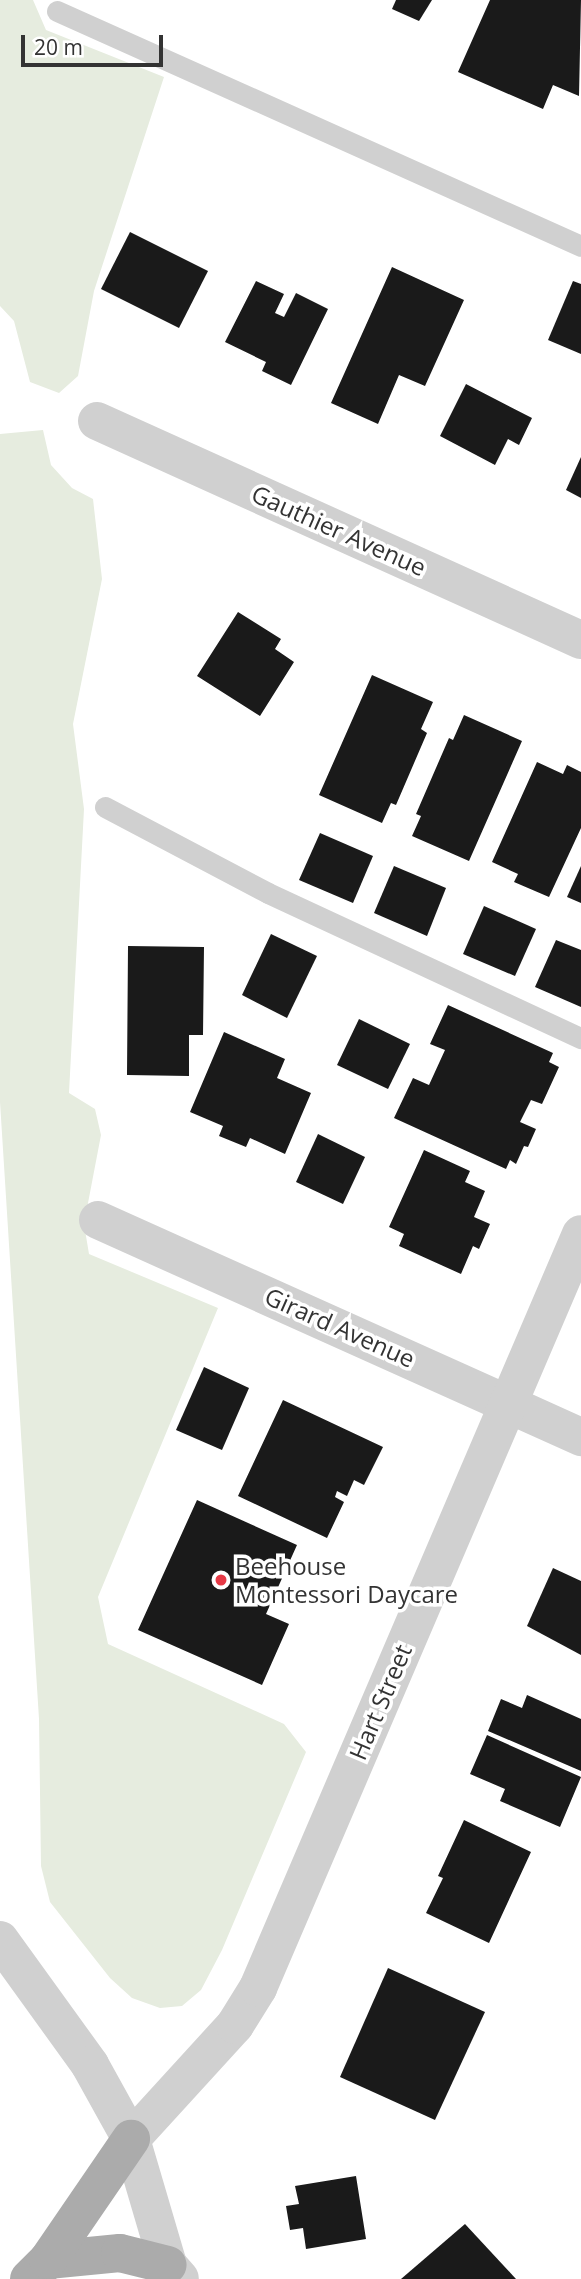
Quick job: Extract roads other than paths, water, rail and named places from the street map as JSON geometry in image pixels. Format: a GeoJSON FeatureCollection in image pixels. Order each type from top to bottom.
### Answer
{"type":"FeatureCollection","features":[{"type":"Feature","properties":{"kind":"main road"},"geometry":{"type":"LineString","coordinates":[[39,2270],[131,2139]]}},
{"type":"Feature","properties":{"kind":"main road"},"geometry":{"type":"LineString","coordinates":[[39,2270],[120,2253],[174,2272]]}},
{"type":"Feature","properties":{"kind":"street","name":"Gauthier Avenue"},"geometry":{"type":"LineString","coordinates":[[97,421],[581,640]]}},
{"type":"Feature","properties":{"kind":"street","name":"Girard Avenue"},"geometry":{"type":"LineString","coordinates":[[99,1220],[581,1437]]}},
{"type":"Feature","properties":{"kind":"street","name":"Hart Street"},"geometry":{"type":"LineString","coordinates":[[131,2139],[235,2025],[258,1988],[581,1234]]}},
{"type":"Feature","properties":{"kind":"street"},"geometry":{"type":"LineString","coordinates":[[0,1940],[90,2065],[131,2139],[174,2272]]}},
{"type":"Feature","properties":{"kind":"lane"},"geometry":{"type":"LineString","coordinates":[[57,11],[581,246]]}},
{"type":"Feature","properties":{"kind":"lane"},"geometry":{"type":"LineString","coordinates":[[105,807],[268,893],[581,1038]]}},
{"type":"Feature","properties":{"kind":"place","name":"Beehouse Montessori Daycare"},"geometry":{"type":"Point","coordinates":[221,1580]}}]}
